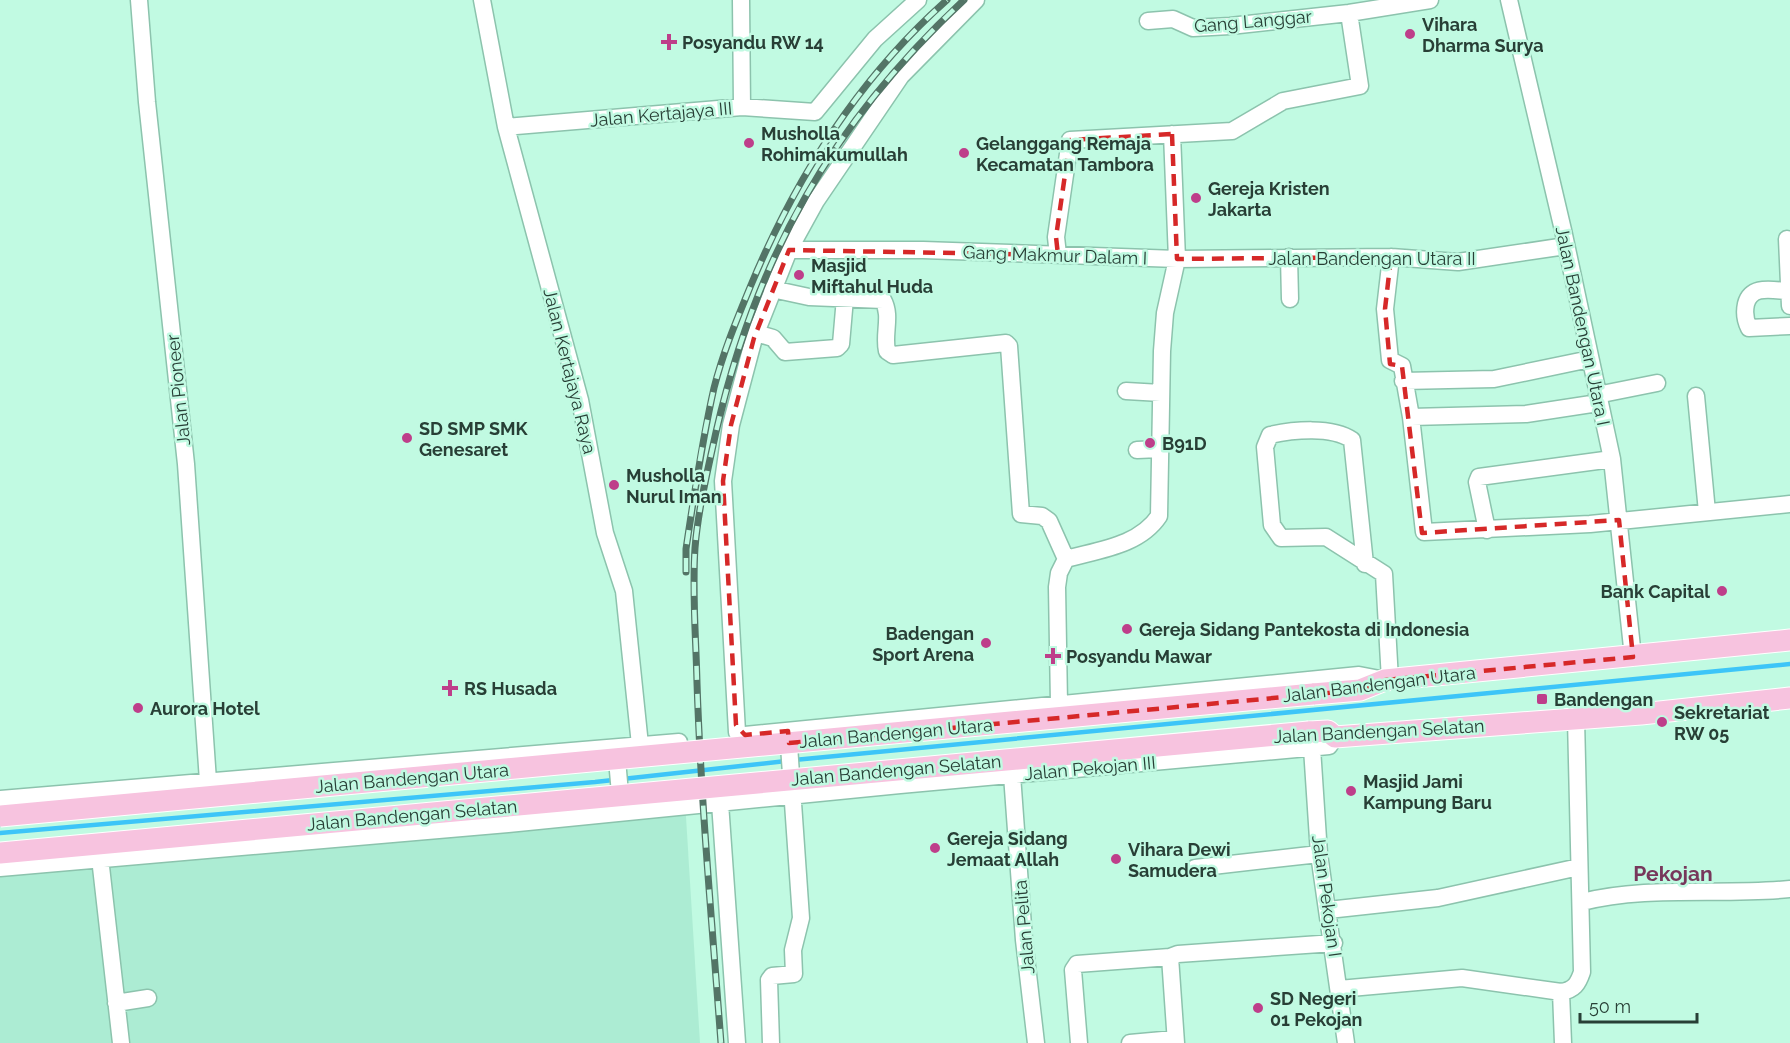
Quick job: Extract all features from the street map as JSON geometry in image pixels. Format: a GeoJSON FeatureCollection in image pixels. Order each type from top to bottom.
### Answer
{"type":"FeatureCollection","features":[{"type":"Feature","properties":{"kind":"main road","name":"Jalan Bandengan Utara"},"geometry":{"type":"LineString","coordinates":[[0,816],[1360,690],[1388,680],[1790,640]]}},
{"type":"Feature","properties":{"kind":"main road","name":"Jalan Bandengan Selatan"},"geometry":{"type":"LineString","coordinates":[[0,853],[1311,740],[1328,731],[1335,736],[1575,719],[1790,698]]}},
{"type":"Feature","properties":{"kind":"street","name":"Jalan Pioneer"},"geometry":{"type":"LineString","coordinates":[[139,0],[147,102],[186,464],[208,782]]}},
{"type":"Feature","properties":{"kind":"street","name":"Jalan Kertajaya Raya"},"geometry":{"type":"LineString","coordinates":[[482,0],[506,128],[580,400],[605,533],[624,591],[640,745]]}},
{"type":"Feature","properties":{"kind":"street"},"geometry":{"type":"LineString","coordinates":[[741,0],[742,107]]}},
{"type":"Feature","properties":{"kind":"street"},"geometry":{"type":"LineString","coordinates":[[901,6],[918,0]]}},
{"type":"Feature","properties":{"kind":"street"},"geometry":{"type":"LineString","coordinates":[[976,0],[901,76],[816,201],[789,250],[756,333],[731,425],[723,481],[737,732],[745,735],[788,733],[1359,675],[1388,680],[1384,574],[1382,570],[1365,564],[1326,537],[1281,538],[1275,533],[1272,525],[1265,447],[1270,435],[1330,432],[1341,434],[1352,440],[1365,564]]}},
{"type":"Feature","properties":{"kind":"street","name":"Gang Langgar"},"geometry":{"type":"LineString","coordinates":[[1149,21],[1173,19],[1193,28],[1349,13],[1430,0]]}},
{"type":"Feature","properties":{"kind":"street","name":"Jalan Bandengan Utara I"},"geometry":{"type":"LineString","coordinates":[[1509,0],[1612,459],[1633,657]]}},
{"type":"Feature","properties":{"kind":"street","name":"Jalan Kertajaya III"},"geometry":{"type":"LineString","coordinates":[[506,128],[742,107],[815,112],[901,6]]}},
{"type":"Feature","properties":{"kind":"street"},"geometry":{"type":"LineString","coordinates":[[1058,255],[1056,237],[1070,140],[1232,131],[1283,101],[1360,86],[1349,13]]}},
{"type":"Feature","properties":{"kind":"street"},"geometry":{"type":"LineString","coordinates":[[1059,704],[1058,587],[1059,573],[1066,559],[1134,539],[1150,529],[1159,516],[1165,313],[1177,259],[1172,134]]}},
{"type":"Feature","properties":{"kind":"street"},"geometry":{"type":"LineString","coordinates":[[1787,239],[1789,298],[1753,292],[1749,295],[1744,312],[1749,328],[1790,326]]}},
{"type":"Feature","properties":{"kind":"street","name":"Jalan Bandengan Utara II"},"geometry":{"type":"LineString","coordinates":[[1177,259],[1391,257],[1458,262],[1566,246]]}},
{"type":"Feature","properties":{"kind":"street","name":"Gang Makmur Dalam I"},"geometry":{"type":"LineString","coordinates":[[789,250],[923,250],[1177,259]]}},
{"type":"Feature","properties":{"kind":"street"},"geometry":{"type":"LineString","coordinates":[[1289,257],[1290,299]]}},
{"type":"Feature","properties":{"kind":"street"},"geometry":{"type":"LineString","coordinates":[[1391,257],[1385,309],[1390,360],[1393,364],[1401,365],[1411,417],[1424,532],[1487,530],[1619,520],[1790,504]]}},
{"type":"Feature","properties":{"kind":"street"},"geometry":{"type":"LineString","coordinates":[[772,289],[809,297],[883,300],[888,310],[885,344],[887,351],[893,355],[1003,343],[1009,346],[1021,514],[1042,516],[1049,521],[1066,559]]}},
{"type":"Feature","properties":{"kind":"street"},"geometry":{"type":"LineString","coordinates":[[756,333],[773,338],[785,352],[837,348],[841,344],[845,298]]}},
{"type":"Feature","properties":{"kind":"street"},"geometry":{"type":"LineString","coordinates":[[1403,381],[1494,380],[1590,360]]}},
{"type":"Feature","properties":{"kind":"street"},"geometry":{"type":"LineString","coordinates":[[1411,417],[1526,414],[1657,383]]}},
{"type":"Feature","properties":{"kind":"street"},"geometry":{"type":"LineString","coordinates":[[1126,392],[1161,393]]}},
{"type":"Feature","properties":{"kind":"street"},"geometry":{"type":"LineString","coordinates":[[1696,396],[1707,512]]}},
{"type":"Feature","properties":{"kind":"street"},"geometry":{"type":"LineString","coordinates":[[1137,450],[1160,449]]}},
{"type":"Feature","properties":{"kind":"street"},"geometry":{"type":"LineString","coordinates":[[1487,530],[1477,482],[1479,477],[1612,459]]}},
{"type":"Feature","properties":{"kind":"street"},"geometry":{"type":"LineString","coordinates":[[1339,989],[1462,978],[1561,992],[1570,990],[1579,983],[1582,972],[1582,902],[1575,719]]}},
{"type":"Feature","properties":{"kind":"street"},"geometry":{"type":"LineString","coordinates":[[771,1043],[769,981],[772,976],[794,974],[793,950],[801,918],[788,733]]}},
{"type":"Feature","properties":{"kind":"street","name":"Jalan Pekojan III"},"geometry":{"type":"LineString","coordinates":[[720,802],[793,791],[1012,776],[1311,740]]}},
{"type":"Feature","properties":{"kind":"street","name":"Jalan Pekojan I"},"geometry":{"type":"LineString","coordinates":[[1311,740],[1319,854],[1334,943],[1346,1043]]}},
{"type":"Feature","properties":{"kind":"street"},"geometry":{"type":"LineString","coordinates":[[622,811],[616,748],[679,742]]}},
{"type":"Feature","properties":{"kind":"street","name":"Jalan Bandengan Utara"},"geometry":{"type":"LineString","coordinates":[[0,799],[616,748]]}},
{"type":"Feature","properties":{"kind":"street","name":"Jalan Pelita"},"geometry":{"type":"LineString","coordinates":[[1012,776],[1024,940],[1036,1043]]}},
{"type":"Feature","properties":{"kind":"street"},"geometry":{"type":"LineString","coordinates":[[720,802],[737,1043]]}},
{"type":"Feature","properties":{"kind":"street","name":"Jalan Bandengan Selatan"},"geometry":{"type":"LineString","coordinates":[[0,868],[101,867],[720,802]]}},
{"type":"Feature","properties":{"kind":"street"},"geometry":{"type":"LineString","coordinates":[[1194,868],[1319,854]]}},
{"type":"Feature","properties":{"kind":"street"},"geometry":{"type":"LineString","coordinates":[[101,867],[121,1043]]}},
{"type":"Feature","properties":{"kind":"street"},"geometry":{"type":"LineString","coordinates":[[1328,910],[1438,898],[1579,867]]}},
{"type":"Feature","properties":{"kind":"street"},"geometry":{"type":"LineString","coordinates":[[1582,902],[1628,893],[1715,894],[1790,889]]}},
{"type":"Feature","properties":{"kind":"street"},"geometry":{"type":"LineString","coordinates":[[1079,1043],[1072,970],[1077,964],[1334,943]]}},
{"type":"Feature","properties":{"kind":"street"},"geometry":{"type":"LineString","coordinates":[[1130,1043],[1175,1041],[1170,957]]}},
{"type":"Feature","properties":{"kind":"street"},"geometry":{"type":"LineString","coordinates":[[1561,992],[1563,1043]]}},
{"type":"Feature","properties":{"kind":"street"},"geometry":{"type":"LineString","coordinates":[[116,1003],[148,998]]}},
{"type":"Feature","properties":{"kind":"highlighted area"},"geometry":{"type":"Polygon","coordinates":[[[1172,134],[1177,259],[1391,257],[1385,309],[1390,364],[1402,366],[1422,533],[1619,520],[1633,657],[1385,680],[1360,690],[789,743],[788,731],[745,735],[736,725],[723,481],[731,425],[754,338],[789,250],[1058,255],[1056,237],[1070,140],[1172,134]]]}},
{"type":"Feature","properties":{"kind":"shaded area"},"geometry":{"type":"Polygon","coordinates":[[[685,801],[700,1043],[0,1043],[0,870],[685,801]]]}},
{"type":"Feature","properties":{"kind":"waterway"},"geometry":{"type":"LineString","coordinates":[[794,760],[1790,664]]}},
{"type":"Feature","properties":{"kind":"waterway"},"geometry":{"type":"LineString","coordinates":[[0,833],[595,782],[786,761]]}},
{"type":"Feature","properties":{"kind":"railway"},"geometry":{"type":"LineString","coordinates":[[686,572],[686,549],[692,509],[714,388],[731,336],[769,245],[810,168],[858,96],[915,30],[947,0]]}},
{"type":"Feature","properties":{"kind":"railway"},"geometry":{"type":"LineString","coordinates":[[721,1043],[701,773],[694,582],[698,519],[716,432],[733,368],[753,308],[806,196],[839,144],[876,94],[917,46],[964,0]]}},
{"type":"Feature","properties":{"kind":"place","name":"Vihara Dharma Surya"},"geometry":{"type":"Point","coordinates":[1410,34]}},
{"type":"Feature","properties":{"kind":"place","name":"Posyandu RW 14"},"geometry":{"type":"Point","coordinates":[669,42]}},
{"type":"Feature","properties":{"kind":"place","name":"Musholla Rohimakumullah"},"geometry":{"type":"Point","coordinates":[749,143]}},
{"type":"Feature","properties":{"kind":"place","name":"Gelanggang Remaja Kecamatan Tambora"},"geometry":{"type":"Point","coordinates":[964,153]}},
{"type":"Feature","properties":{"kind":"place","name":"Gereja Kristen Jakarta"},"geometry":{"type":"Point","coordinates":[1196,198]}},
{"type":"Feature","properties":{"kind":"place","name":"Masjid Miftahul Huda"},"geometry":{"type":"Point","coordinates":[799,275]}},
{"type":"Feature","properties":{"kind":"place","name":"SD SMP SMK Genesaret"},"geometry":{"type":"Point","coordinates":[407,438]}},
{"type":"Feature","properties":{"kind":"place","name":"B91D"},"geometry":{"type":"Point","coordinates":[1150,443]}},
{"type":"Feature","properties":{"kind":"place","name":"Musholla Nurul Iman"},"geometry":{"type":"Point","coordinates":[614,485]}},
{"type":"Feature","properties":{"kind":"place","name":"Bank Capital"},"geometry":{"type":"Point","coordinates":[1722,591]}},
{"type":"Feature","properties":{"kind":"place","name":"Gereja Sidang Pantekosta di Indonesia"},"geometry":{"type":"Point","coordinates":[1127,629]}},
{"type":"Feature","properties":{"kind":"place","name":"Badengan Sport Arena"},"geometry":{"type":"Point","coordinates":[986,643]}},
{"type":"Feature","properties":{"kind":"place","name":"Posyandu Mawar"},"geometry":{"type":"Point","coordinates":[1053,656]}},
{"type":"Feature","properties":{"kind":"place","name":"RS Husada"},"geometry":{"type":"Point","coordinates":[450,688]}},
{"type":"Feature","properties":{"kind":"place","name":"Bandengan"},"geometry":{"type":"Point","coordinates":[1542,699]}},
{"type":"Feature","properties":{"kind":"place","name":"Aurora Hotel"},"geometry":{"type":"Point","coordinates":[138,708]}},
{"type":"Feature","properties":{"kind":"place","name":"Sekretariat RW 05"},"geometry":{"type":"Point","coordinates":[1662,722]}},
{"type":"Feature","properties":{"kind":"place","name":"Masjid Jami Kampung Baru"},"geometry":{"type":"Point","coordinates":[1351,791]}},
{"type":"Feature","properties":{"kind":"place","name":"Gereja Sidang Jemaat Allah"},"geometry":{"type":"Point","coordinates":[935,848]}},
{"type":"Feature","properties":{"kind":"place","name":"Vihara Dewi Samudera"},"geometry":{"type":"Point","coordinates":[1116,859]}},
{"type":"Feature","properties":{"kind":"place","name":"SD Negeri 01 Pekojan"},"geometry":{"type":"Point","coordinates":[1258,1008]}},
{"type":"Feature","properties":{"kind":"district","name":"Pekojan"},"geometry":{"type":"Point","coordinates":[1673,873]}}]}
